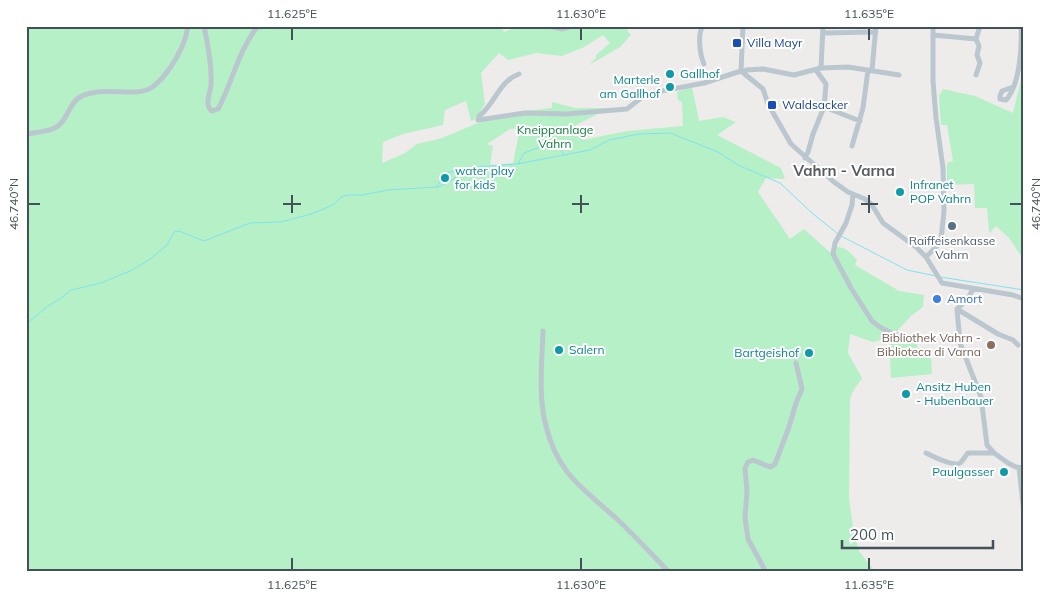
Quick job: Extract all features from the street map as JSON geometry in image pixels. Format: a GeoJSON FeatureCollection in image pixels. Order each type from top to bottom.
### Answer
{"type":"FeatureCollection","features":[{"type":"Feature","properties":{"kind":"street"},"geometry":{"type":"LineString","coordinates":[[26,134],[47,131],[61,124],[73,103],[80,97],[101,91],[140,91],[150,89],[178,57],[187,38],[188,26]]}},
{"type":"Feature","properties":{"kind":"street"},"geometry":{"type":"LineString","coordinates":[[204,26],[211,82],[208,109],[215,112],[226,93],[245,44],[258,26]]}},
{"type":"Feature","properties":{"kind":"street"},"geometry":{"type":"LineString","coordinates":[[548,26],[562,29],[572,26]]}},
{"type":"Feature","properties":{"kind":"street"},"geometry":{"type":"LineString","coordinates":[[703,26],[698,37],[702,50],[701,58],[704,64]]}},
{"type":"Feature","properties":{"kind":"street"},"geometry":{"type":"LineString","coordinates":[[742,72],[743,26]]}},
{"type":"Feature","properties":{"kind":"street"},"geometry":{"type":"LineString","coordinates":[[805,158],[824,107],[826,84],[818,69],[824,26]]}},
{"type":"Feature","properties":{"kind":"street"},"geometry":{"type":"LineString","coordinates":[[926,257],[941,239],[944,211],[943,168],[933,82],[933,26]]}},
{"type":"Feature","properties":{"kind":"street"},"geometry":{"type":"LineString","coordinates":[[976,76],[980,63],[976,55],[979,46],[976,39],[980,26]]}},
{"type":"Feature","properties":{"kind":"street"},"geometry":{"type":"LineString","coordinates":[[1013,87],[1020,59],[1021,26]]}},
{"type":"Feature","properties":{"kind":"street"},"geometry":{"type":"LineString","coordinates":[[824,33],[876,29],[875,49],[864,108],[852,146]]}},
{"type":"Feature","properties":{"kind":"street"},"geometry":{"type":"LineString","coordinates":[[932,35],[976,39]]}},
{"type":"Feature","properties":{"kind":"street"},"geometry":{"type":"LineString","coordinates":[[518,74],[506,81],[487,110],[479,116],[478,120],[525,113],[567,114],[627,109],[646,94],[704,83],[746,70],[762,69],[794,75],[818,69],[848,67],[899,75]]}},
{"type":"Feature","properties":{"kind":"street"},"geometry":{"type":"LineString","coordinates":[[742,72],[763,89],[768,104],[786,138],[805,158],[834,182],[865,199],[872,205],[884,224],[916,247],[926,257],[942,283],[1013,295],[1024,299]]}},
{"type":"Feature","properties":{"kind":"street"},"geometry":{"type":"LineString","coordinates":[[824,107],[860,121]]}},
{"type":"Feature","properties":{"kind":"street"},"geometry":{"type":"LineString","coordinates":[[853,194],[852,205],[833,250],[835,259],[872,321],[879,328],[908,338],[918,339]]}},
{"type":"Feature","properties":{"kind":"street"},"geometry":{"type":"LineString","coordinates":[[973,289],[967,300],[958,309],[960,343],[981,397],[987,445],[984,453]]}},
{"type":"Feature","properties":{"kind":"street"},"geometry":{"type":"LineString","coordinates":[[958,309],[998,334],[1013,340],[1018,345]]}},
{"type":"Feature","properties":{"kind":"street"},"geometry":{"type":"LineString","coordinates":[[543,331],[542,388],[546,426],[556,454],[573,481],[619,521],[669,572]]}},
{"type":"Feature","properties":{"kind":"street"},"geometry":{"type":"LineString","coordinates":[[766,572],[748,539],[745,518],[747,491],[745,468],[748,462],[753,460],[770,467],[775,464],[802,389],[796,363]]}},
{"type":"Feature","properties":{"kind":"street"},"geometry":{"type":"LineString","coordinates":[[987,445],[1008,464],[1021,468],[1024,513]]}},
{"type":"Feature","properties":{"kind":"street"},"geometry":{"type":"LineString","coordinates":[[926,453],[957,464],[968,454],[994,453]]}},
{"type":"Feature","properties":{"kind":"green space","name":"Kneippanlage Vahrn"},"geometry":{"type":"Polygon","coordinates":[[[26,26],[501,26],[504,32],[520,26],[624,26],[631,35],[620,47],[589,65],[596,58],[596,55],[610,43],[603,35],[584,47],[562,56],[536,53],[508,60],[499,53],[481,73],[485,104],[474,120],[471,121],[466,101],[445,110],[443,125],[403,134],[383,142],[382,163],[405,153],[417,144],[442,138],[478,123],[515,112],[552,108],[552,102],[575,108],[610,108],[576,125],[583,140],[627,131],[683,126],[682,102],[678,100],[677,92],[692,87],[699,121],[723,117],[736,122],[717,135],[781,168],[785,179],[766,178],[758,192],[790,239],[804,229],[834,256],[836,247],[843,248],[857,260],[855,265],[899,291],[924,295],[923,307],[911,316],[897,331],[891,330],[889,338],[873,342],[850,334],[848,353],[862,378],[853,391],[850,400],[849,499],[854,533],[859,551],[875,572],[26,572],[26,26]],[[520,128],[510,129],[487,144],[493,146],[490,165],[513,163],[520,128]]]}},
{"type":"Feature","properties":{"kind":"green space"},"geometry":{"type":"Polygon","coordinates":[[[1024,67],[1024,260],[1009,238],[996,226],[990,233],[987,208],[975,208],[974,184],[947,185],[947,163],[953,161],[947,125],[941,125],[939,96],[943,89],[975,96],[1013,113],[1024,67]]]}},
{"type":"Feature","properties":{"kind":"green space"},"geometry":{"type":"Polygon","coordinates":[[[889,338],[904,338],[910,342],[917,342],[917,348],[927,348],[931,354],[932,374],[891,378],[889,338]]]}},
{"type":"Feature","properties":{"kind":"waterway"},"geometry":{"type":"LineString","coordinates":[[26,324],[71,290],[101,283],[130,271],[149,260],[167,245],[174,232],[179,231],[204,241],[250,223],[281,222],[311,214],[333,205],[341,197],[347,195],[438,187],[449,182],[465,170],[476,167],[517,164],[590,150],[609,140],[639,134],[670,133],[718,152],[738,165],[780,183],[838,234]]}},
{"type":"Feature","properties":{"kind":"waterway"},"geometry":{"type":"LineString","coordinates":[[518,164],[524,153],[556,141]]}},
{"type":"Feature","properties":{"kind":"waterway"},"geometry":{"type":"LineString","coordinates":[[563,141],[564,143],[560,149],[564,154]]}},
{"type":"Feature","properties":{"kind":"waterway"},"geometry":{"type":"LineString","coordinates":[[436,187],[446,173],[454,171],[461,173]]}},
{"type":"Feature","properties":{"kind":"waterway"},"geometry":{"type":"LineString","coordinates":[[841,236],[907,270],[936,276]]}},
{"type":"Feature","properties":{"kind":"waterway"},"geometry":{"type":"LineString","coordinates":[[940,277],[1024,290]]}},
{"type":"Feature","properties":{"kind":"place","name":"Villa Mayr"},"geometry":{"type":"Point","coordinates":[737,43]}},
{"type":"Feature","properties":{"kind":"place","name":"Gallhof"},"geometry":{"type":"Point","coordinates":[670,74]}},
{"type":"Feature","properties":{"kind":"place","name":"Marterle am Gallhof"},"geometry":{"type":"Point","coordinates":[670,87]}},
{"type":"Feature","properties":{"kind":"place","name":"Waldsacker"},"geometry":{"type":"Point","coordinates":[772,105]}},
{"type":"Feature","properties":{"kind":"place","name":"water play for kids"},"geometry":{"type":"Point","coordinates":[445,178]}},
{"type":"Feature","properties":{"kind":"place","name":"Infranet POP Vahrn"},"geometry":{"type":"Point","coordinates":[900,192]}},
{"type":"Feature","properties":{"kind":"place","name":"Raiffeisenkasse Vahrn"},"geometry":{"type":"Point","coordinates":[952,226]}},
{"type":"Feature","properties":{"kind":"place","name":"Amort"},"geometry":{"type":"Point","coordinates":[937,299]}},
{"type":"Feature","properties":{"kind":"place","name":"Bibliothek Vahrn - Biblioteca di Varna"},"geometry":{"type":"Point","coordinates":[991,345]}},
{"type":"Feature","properties":{"kind":"place","name":"Salern"},"geometry":{"type":"Point","coordinates":[559,350]}},
{"type":"Feature","properties":{"kind":"place","name":"Bartgeishof"},"geometry":{"type":"Point","coordinates":[809,353]}},
{"type":"Feature","properties":{"kind":"place","name":"Ansitz Huben - Hubenbauer"},"geometry":{"type":"Point","coordinates":[906,394]}},
{"type":"Feature","properties":{"kind":"place","name":"Paulgasser"},"geometry":{"type":"Point","coordinates":[1004,472]}},
{"type":"Feature","properties":{"kind":"district","name":"Vahrn - Varna"},"geometry":{"type":"Point","coordinates":[844,171]}}]}
